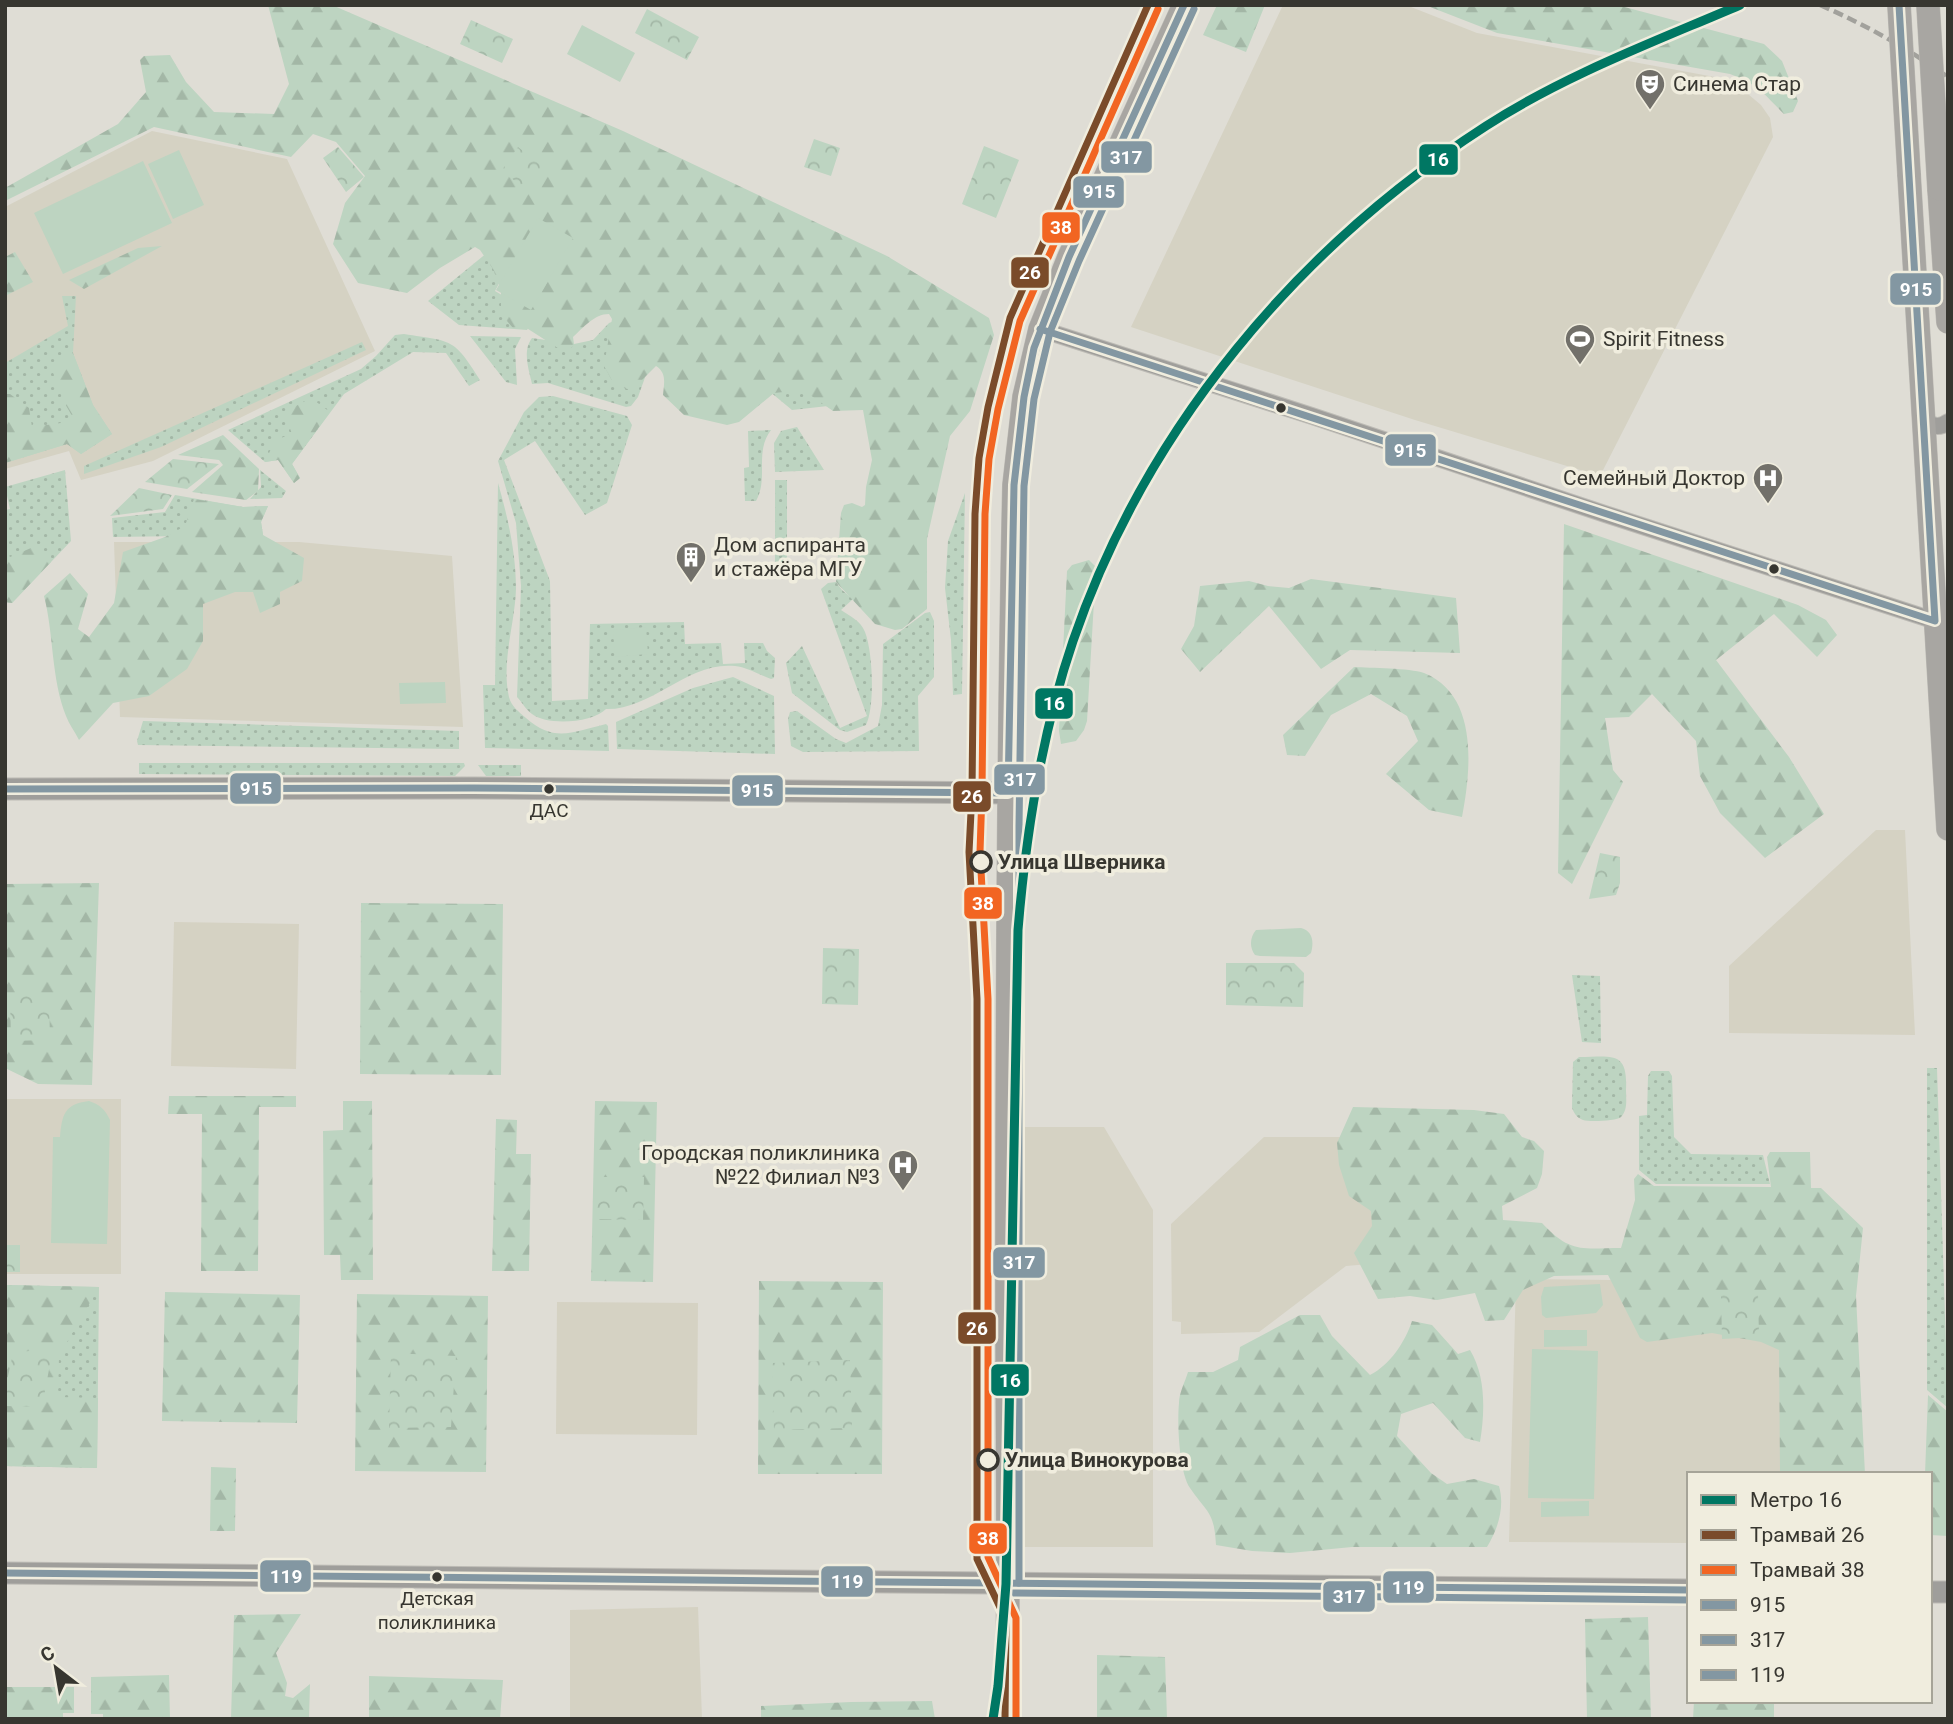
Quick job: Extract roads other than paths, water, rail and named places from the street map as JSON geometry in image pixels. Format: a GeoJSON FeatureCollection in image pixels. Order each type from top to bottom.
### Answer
{"type":"FeatureCollection","features":[{"type":"Feature","properties":{"kind":"main road"},"geometry":{"type":"LineString","coordinates":[[1007,1719],[1009,793],[1014,485],[1024,397],[1040,330],[1069,257],[1184,5]]}},
{"type":"Feature","properties":{"kind":"main road"},"geometry":{"type":"LineString","coordinates":[[1899,5],[1923,412],[1942,623],[1948,830]]}},
{"type":"Feature","properties":{"kind":"main road"},"geometry":{"type":"LineString","coordinates":[[1928,5],[1948,322]]}},
{"type":"Feature","properties":{"kind":"street"},"geometry":{"type":"LineString","coordinates":[[1040,330],[1312,416],[1942,623]]}},
{"type":"Feature","properties":{"kind":"street"},"geometry":{"type":"LineString","coordinates":[[1923,412],[1928,423],[1933,426],[1948,422]]}},
{"type":"Feature","properties":{"kind":"street"},"geometry":{"type":"LineString","coordinates":[[5,789],[485,788],[1009,793]]}},
{"type":"Feature","properties":{"kind":"street"},"geometry":{"type":"LineString","coordinates":[[5,1573],[1687,1590]]}},
{"type":"Feature","properties":{"kind":"railway"},"geometry":{"type":"LineString","coordinates":[[1820,5],[1886,38],[1948,77]]}},
{"type":"Feature","properties":{"kind":"metro line","name":"16"},"geometry":{"type":"LineString","coordinates":[[993,1719],[1006,1584],[1018,930],[1021,893],[1036,784],[1052,712],[1073,641],[1104,563],[1142,488],[1186,416],[1236,349],[1292,286],[1352,228],[1417,174],[1516,108],[1610,60],[1740,5]]}},
{"type":"Feature","properties":{"kind":"tram line","name":"26"},"geometry":{"type":"LineString","coordinates":[[1005,1719],[1006,1620],[977,1559],[977,999],[969,852],[975,514],[979,458],[988,407],[1010,318],[1148,5]]}},
{"type":"Feature","properties":{"kind":"tram line","name":"38"},"geometry":{"type":"LineString","coordinates":[[1016,1719],[1016,1618],[988,1557],[988,999],[980,852],[985,514],[989,459],[998,409],[1020,321],[1158,9]]}},
{"type":"Feature","properties":{"kind":"place","name":"Синема Стар"},"geometry":{"type":"Point","coordinates":[1650,111]}},
{"type":"Feature","properties":{"kind":"place","name":"Spirit Fitness"},"geometry":{"type":"Point","coordinates":[1580,366]}},
{"type":"Feature","properties":{"kind":"place","name":"Семейный Доктор"},"geometry":{"type":"Point","coordinates":[1768,505]}},
{"type":"Feature","properties":{"kind":"place","name":"Дом аспиранта и стажёра МГУ"},"geometry":{"type":"Point","coordinates":[691,584]}},
{"type":"Feature","properties":{"kind":"place","name":"ДАС"},"geometry":{"type":"Point","coordinates":[549,789]}},
{"type":"Feature","properties":{"kind":"place","name":"Улица Шверника"},"geometry":{"type":"Point","coordinates":[981,862]}},
{"type":"Feature","properties":{"kind":"place","name":"Городская поликлиника №22 Филиал №3"},"geometry":{"type":"Point","coordinates":[903,1192]}},
{"type":"Feature","properties":{"kind":"place","name":"Улица Винокурова"},"geometry":{"type":"Point","coordinates":[988,1460]}},
{"type":"Feature","properties":{"kind":"place","name":"Детская поликлиника"},"geometry":{"type":"Point","coordinates":[437,1577]}}]}
